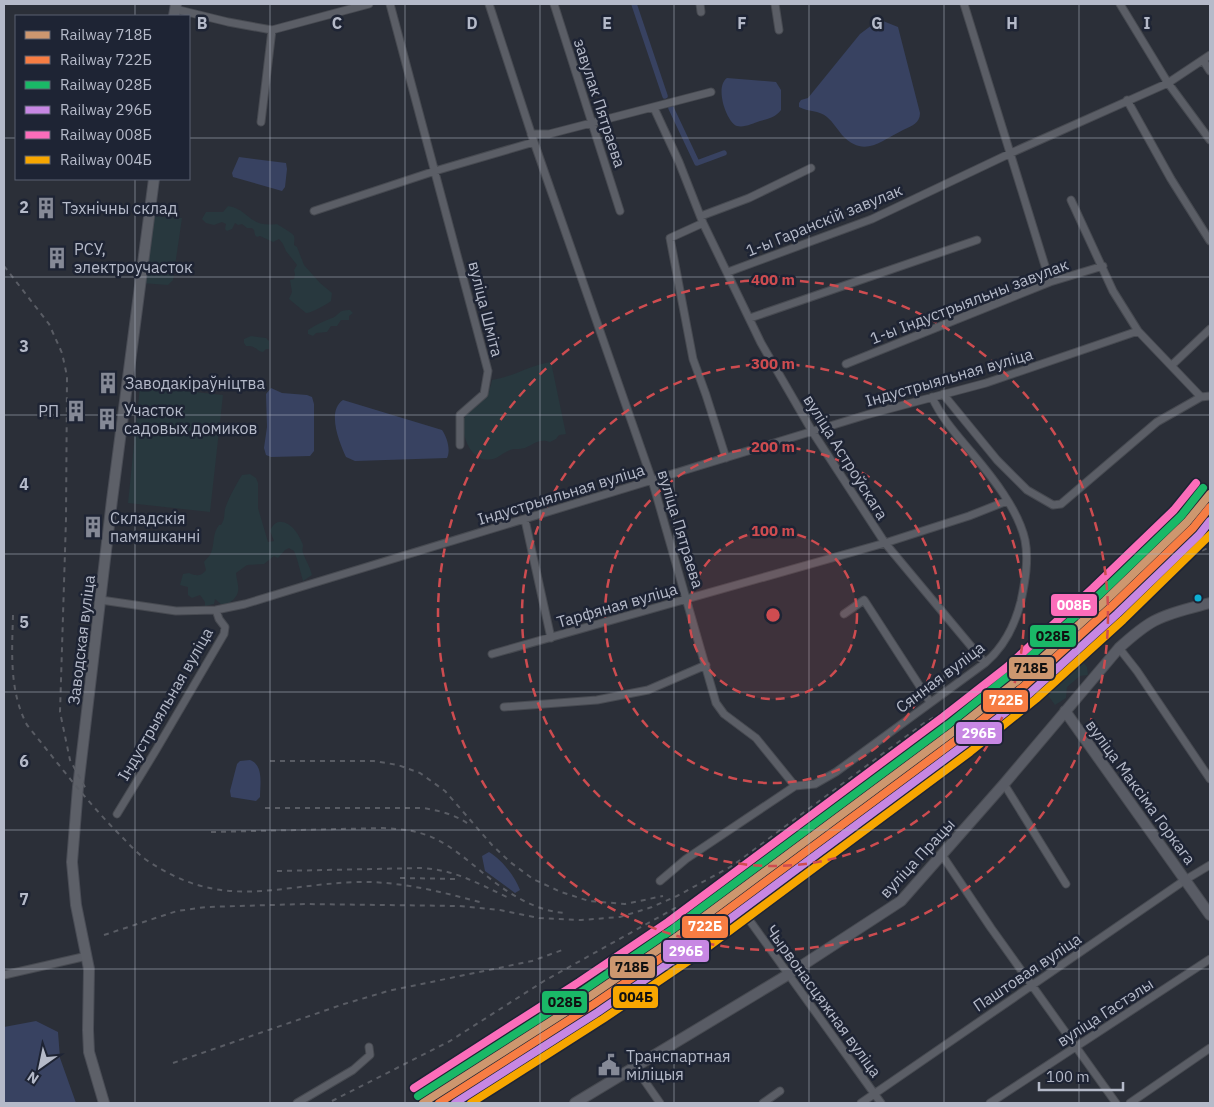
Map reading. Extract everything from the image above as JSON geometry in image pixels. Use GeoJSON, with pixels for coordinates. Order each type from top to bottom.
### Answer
{"type":"FeatureCollection","features":[{"type":"Feature","properties":{"kind":"main road","name":"Заводская вуліца"},"geometry":{"type":"LineString","coordinates":[[104,1103],[90,1052],[88,1030],[90,989],[87,956],[76,905],[72,862],[78,787],[154,180]]}},
{"type":"Feature","properties":{"kind":"main road","name":"вуліца Працы"},"geometry":{"type":"LineString","coordinates":[[575,1103],[789,974],[902,901],[1119,648],[1154,621],[1177,612],[1210,603]]}},
{"type":"Feature","properties":{"kind":"main road","name":"вуліца Максіма Горкага"},"geometry":{"type":"LineString","coordinates":[[1065,711],[1210,915]]}},
{"type":"Feature","properties":{"kind":"street"},"geometry":{"type":"LineString","coordinates":[[175,10],[272,30],[370,4]]}},
{"type":"Feature","properties":{"kind":"street","name":"вуліца Шміта"},"geometry":{"type":"LineString","coordinates":[[390,4],[488,371],[484,394],[460,415],[460,445]]}},
{"type":"Feature","properties":{"kind":"street","name":"вуліца Пятраева"},"geometry":{"type":"LineString","coordinates":[[489,4],[531,134],[652,480],[716,703],[724,714],[756,738],[795,786]]}},
{"type":"Feature","properties":{"kind":"street","name":"завулак Пятраева"},"geometry":{"type":"LineString","coordinates":[[554,4],[620,211]]}},
{"type":"Feature","properties":{"kind":"street"},"geometry":{"type":"LineString","coordinates":[[700,4],[701,12]]}},
{"type":"Feature","properties":{"kind":"street"},"geometry":{"type":"LineString","coordinates":[[775,4],[779,30]]}},
{"type":"Feature","properties":{"kind":"street"},"geometry":{"type":"LineString","coordinates":[[964,4],[1050,282]]}},
{"type":"Feature","properties":{"kind":"street"},"geometry":{"type":"LineString","coordinates":[[1120,4],[1168,83],[1210,140]]}},
{"type":"Feature","properties":{"kind":"street"},"geometry":{"type":"LineString","coordinates":[[261,122],[272,30]]}},
{"type":"Feature","properties":{"kind":"street","name":"1-ы Гаранскій завулак"},"geometry":{"type":"LineString","coordinates":[[728,272],[872,219],[1011,153],[1168,83],[1210,55]]}},
{"type":"Feature","properties":{"kind":"street"},"geometry":{"type":"LineString","coordinates":[[1203,60],[1210,71]]}},
{"type":"Feature","properties":{"kind":"street"},"geometry":{"type":"LineString","coordinates":[[531,134],[549,134],[711,92]]}},
{"type":"Feature","properties":{"kind":"street"},"geometry":{"type":"LineString","coordinates":[[1127,100],[1171,179],[1210,241]]}},
{"type":"Feature","properties":{"kind":"street","name":"вуліца Астроўскага"},"geometry":{"type":"LineString","coordinates":[[654,108],[679,162],[702,219],[774,368],[812,431],[885,543],[985,663]]}},
{"type":"Feature","properties":{"kind":"street"},"geometry":{"type":"LineString","coordinates":[[314,211],[534,142]]}},
{"type":"Feature","properties":{"kind":"street"},"geometry":{"type":"LineString","coordinates":[[726,458],[693,359],[670,238],[702,219],[811,168]]}},
{"type":"Feature","properties":{"kind":"street"},"geometry":{"type":"LineString","coordinates":[[1071,200],[1113,290],[1138,331],[1201,397]]}},
{"type":"Feature","properties":{"kind":"street"},"geometry":{"type":"LineString","coordinates":[[750,318],[977,240]]}},
{"type":"Feature","properties":{"kind":"street","name":"1-ы Індустрыяльны завулак"},"geometry":{"type":"LineString","coordinates":[[846,364],[1050,282],[1102,266]]}},
{"type":"Feature","properties":{"kind":"street"},"geometry":{"type":"LineString","coordinates":[[1172,365],[1210,328]]}},
{"type":"Feature","properties":{"kind":"street","name":"Індустрыяльная вуліца"},"geometry":{"type":"LineString","coordinates":[[117,814],[224,634],[225,627],[219,619],[216,610],[245,604],[525,520],[812,431],[1005,378],[1138,331]]}},
{"type":"Feature","properties":{"kind":"street"},"geometry":{"type":"LineString","coordinates":[[943,394],[997,460],[1027,490],[1035,496],[1058,506],[1156,422],[1201,397],[1210,396]]}},
{"type":"Feature","properties":{"kind":"street","name":"Сянная вуліца"},"geometry":{"type":"LineString","coordinates":[[660,881],[686,859],[795,786],[815,784],[836,772],[993,657],[1002,645],[1013,625],[1019,608],[1025,578],[1025,541],[1017,517],[994,478],[940,414],[932,397]]}},
{"type":"Feature","properties":{"kind":"street","name":"Тарфяная вуліца"},"geometry":{"type":"LineString","coordinates":[[492,654],[885,543],[969,516],[1007,500]]}},
{"type":"Feature","properties":{"kind":"street"},"geometry":{"type":"LineString","coordinates":[[525,520],[551,638]]}},
{"type":"Feature","properties":{"kind":"street"},"geometry":{"type":"LineString","coordinates":[[101,600],[176,611],[216,610]]}},
{"type":"Feature","properties":{"kind":"street"},"geometry":{"type":"LineString","coordinates":[[844,614],[864,600],[930,702]]}},
{"type":"Feature","properties":{"kind":"street"},"geometry":{"type":"LineString","coordinates":[[1119,648],[1210,779]]}},
{"type":"Feature","properties":{"kind":"street"},"geometry":{"type":"LineString","coordinates":[[504,707],[597,700],[648,690],[706,665]]}},
{"type":"Feature","properties":{"kind":"street"},"geometry":{"type":"LineString","coordinates":[[1004,784],[1066,884]]}},
{"type":"Feature","properties":{"kind":"street"},"geometry":{"type":"LineString","coordinates":[[942,855],[991,928],[1116,1103]]}},
{"type":"Feature","properties":{"kind":"street","name":"Паштовая вуліца"},"geometry":{"type":"LineString","coordinates":[[861,1103],[1210,864]]}},
{"type":"Feature","properties":{"kind":"street","name":"Чырвонасцяжная вуліца"},"geometry":{"type":"LineString","coordinates":[[745,914],[881,1103]]}},
{"type":"Feature","properties":{"kind":"street"},"geometry":{"type":"LineString","coordinates":[[4,975],[87,956]]}},
{"type":"Feature","properties":{"kind":"street","name":"вуліца Гастэлы"},"geometry":{"type":"LineString","coordinates":[[990,1103],[1210,959]]}},
{"type":"Feature","properties":{"kind":"street"},"geometry":{"type":"LineString","coordinates":[[297,1103],[353,1070],[370,1055],[369,1047]]}},
{"type":"Feature","properties":{"kind":"street"},"geometry":{"type":"LineString","coordinates":[[1130,1103],[1210,1048]]}},
{"type":"Feature","properties":{"kind":"street"},"geometry":{"type":"LineString","coordinates":[[636,1067],[660,1103]]}},
{"type":"Feature","properties":{"kind":"street"},"geometry":{"type":"LineString","coordinates":[[763,1103],[780,1092]]}},
{"type":"Feature","properties":{"kind":"shaded area"},"geometry":{"type":"Polygon","coordinates":[[[228,206],[235,208],[254,221],[277,224],[293,235],[294,245],[297,247],[304,265],[332,293],[331,301],[306,313],[289,299],[292,292],[290,280],[294,279],[294,270],[297,265],[279,239],[273,242],[260,236],[257,237],[252,228],[247,228],[242,224],[238,225],[235,223],[232,229],[227,231],[225,229],[226,224],[222,222],[214,225],[206,223],[202,219],[206,212],[223,212],[228,206]]]}},
{"type":"Feature","properties":{"kind":"shaded area"},"geometry":{"type":"Polygon","coordinates":[[[150,216],[182,218],[173,280],[168,285],[141,283],[150,216]]]}},
{"type":"Feature","properties":{"kind":"shaded area"},"geometry":{"type":"Polygon","coordinates":[[[350,310],[353,313],[349,316],[349,320],[341,320],[337,326],[331,326],[327,332],[316,333],[313,336],[308,334],[308,330],[314,326],[342,311],[350,310]]]}},
{"type":"Feature","properties":{"kind":"shaded area"},"geometry":{"type":"Polygon","coordinates":[[[251,336],[266,338],[269,341],[269,349],[263,352],[252,346],[246,346],[244,339],[251,336]]]}},
{"type":"Feature","properties":{"kind":"shaded area"},"geometry":{"type":"Polygon","coordinates":[[[551,362],[566,434],[559,435],[550,442],[540,441],[525,448],[507,451],[489,460],[483,459],[472,452],[464,434],[463,422],[471,409],[488,391],[492,380],[551,362]]]}},
{"type":"Feature","properties":{"kind":"shaded area"},"geometry":{"type":"Polygon","coordinates":[[[140,386],[223,395],[210,512],[128,503],[140,386]]]}},
{"type":"Feature","properties":{"kind":"shaded area"},"geometry":{"type":"Polygon","coordinates":[[[250,474],[256,478],[258,483],[258,508],[268,542],[274,541],[270,531],[274,524],[280,522],[289,525],[295,530],[302,541],[303,553],[312,575],[303,581],[294,551],[289,548],[278,558],[274,556],[264,564],[247,565],[236,573],[238,590],[236,597],[229,603],[222,605],[215,599],[214,604],[205,606],[205,602],[200,595],[192,598],[188,595],[188,587],[180,585],[183,574],[198,575],[206,570],[204,562],[211,553],[215,532],[223,521],[228,500],[242,475],[250,474]]]}},
{"type":"Feature","properties":{"kind":"shaded area"},"geometry":{"type":"Polygon","coordinates":[[[1075,652],[1087,667],[1088,675],[1080,676],[1067,687],[1066,698],[1055,705],[1045,691],[1042,681],[1075,652]]]}},
{"type":"Feature","properties":{"kind":"water"},"geometry":{"type":"Polygon","coordinates":[[[883,21],[898,27],[920,116],[912,126],[879,143],[865,147],[857,146],[842,135],[827,117],[821,113],[799,107],[799,103],[801,100],[808,98],[860,34],[872,25],[883,21]]]}},
{"type":"Feature","properties":{"kind":"water"},"geometry":{"type":"Polygon","coordinates":[[[727,78],[776,82],[781,90],[781,110],[769,118],[746,126],[737,126],[729,118],[723,104],[722,89],[723,83],[727,78]]]}},
{"type":"Feature","properties":{"kind":"water"},"geometry":{"type":"Polygon","coordinates":[[[239,157],[286,163],[285,187],[282,191],[233,177],[232,173],[239,157]]]}},
{"type":"Feature","properties":{"kind":"water"},"geometry":{"type":"Polygon","coordinates":[[[271,388],[282,393],[312,397],[314,404],[314,451],[310,456],[271,457],[266,455],[264,448],[267,427],[266,394],[271,388]]]}},
{"type":"Feature","properties":{"kind":"water"},"geometry":{"type":"Polygon","coordinates":[[[343,400],[442,430],[448,444],[447,458],[355,461],[346,457],[338,436],[335,419],[335,412],[343,400]]]}},
{"type":"Feature","properties":{"kind":"water"},"geometry":{"type":"Polygon","coordinates":[[[250,760],[257,766],[259,771],[261,781],[260,797],[256,801],[231,797],[230,791],[237,764],[240,761],[250,760]]]}},
{"type":"Feature","properties":{"kind":"water"},"geometry":{"type":"Polygon","coordinates":[[[489,852],[507,868],[520,890],[515,893],[485,871],[482,856],[489,852]]]}},
{"type":"Feature","properties":{"kind":"water"},"geometry":{"type":"Polygon","coordinates":[[[36,1021],[58,1032],[60,1058],[76,1103],[4,1103],[4,1027],[36,1021]]]}},
{"type":"Feature","properties":{"kind":"waterway"},"geometry":{"type":"LineString","coordinates":[[634,4],[665,96]]}},
{"type":"Feature","properties":{"kind":"waterway"},"geometry":{"type":"LineString","coordinates":[[671,108],[697,163],[724,153]]}},
{"type":"Feature","properties":{"kind":"railway"},"geometry":{"type":"LineString","coordinates":[[4,266],[49,324],[62,353],[67,376],[66,519],[60,712],[70,760],[86,789]]}},
{"type":"Feature","properties":{"kind":"railway"},"geometry":{"type":"LineString","coordinates":[[1169,560],[1210,533]]}},
{"type":"Feature","properties":{"kind":"railway"},"geometry":{"type":"LineString","coordinates":[[1134,592],[1171,565],[1210,547]]}},
{"type":"Feature","properties":{"kind":"railway"},"geometry":{"type":"LineString","coordinates":[[13,615],[12,657],[14,685],[21,712],[27,725],[95,809],[145,859],[173,875],[199,885],[224,890],[248,892],[327,884],[373,882],[421,888],[483,903]]}},
{"type":"Feature","properties":{"kind":"railway"},"geometry":{"type":"LineString","coordinates":[[104,935],[177,911],[206,907],[305,904],[459,906],[500,910],[539,918],[581,920],[620,917],[652,907],[677,896],[732,866],[924,723],[984,689]]}},
{"type":"Feature","properties":{"kind":"railway"},"geometry":{"type":"LineString","coordinates":[[270,761],[374,761],[398,765],[420,773],[445,791],[492,845],[510,862],[533,879],[561,892],[589,901],[625,904],[663,896]]}},
{"type":"Feature","properties":{"kind":"railway"},"geometry":{"type":"LineString","coordinates":[[265,808],[423,808],[449,814],[471,826]]}},
{"type":"Feature","properties":{"kind":"railway"},"geometry":{"type":"LineString","coordinates":[[211,832],[383,828],[418,832],[436,839],[464,857],[501,887],[521,899],[542,909],[565,913]]}},
{"type":"Feature","properties":{"kind":"railway"},"geometry":{"type":"LineString","coordinates":[[277,871],[434,869],[466,878],[507,897]]}},
{"type":"Feature","properties":{"kind":"railway"},"geometry":{"type":"LineString","coordinates":[[400,878],[457,879]]}},
{"type":"Feature","properties":{"kind":"railway"},"geometry":{"type":"LineString","coordinates":[[332,1101],[450,1041],[544,981],[677,907]]}},
{"type":"Feature","properties":{"kind":"railway"},"geometry":{"type":"LineString","coordinates":[[173,1063],[344,1004],[388,991],[532,961],[565,949]]}},
{"type":"Feature","properties":{"kind":"rail line","name":"008Б"},"geometry":{"type":"LineString","coordinates":[[414,1088],[579,982],[668,922],[943,717],[1007,667],[1093,588],[1174,510],[1196,483]]}},
{"type":"Feature","properties":{"kind":"rail line","name":"028Б"},"geometry":{"type":"LineString","coordinates":[[418,1096],[584,990],[673,929],[949,724],[1012,673],[1099,595],[1181,516],[1203,488]]}},
{"type":"Feature","properties":{"kind":"rail line","name":"718Б"},"geometry":{"type":"LineString","coordinates":[[423,1103],[589,997],[678,936],[954,731],[1018,680],[1105,601],[1187,522],[1210,494]]}},
{"type":"Feature","properties":{"kind":"rail line","name":"722Б"},"geometry":{"type":"LineString","coordinates":[[439,1103],[594,1004],[683,943],[959,738],[1024,686],[1111,607],[1193,528],[1210,507]]}},
{"type":"Feature","properties":{"kind":"rail line","name":"296Б"},"geometry":{"type":"LineString","coordinates":[[455,1103],[598,1012],[688,950],[964,745],[1030,693],[1117,614],[1199,535],[1210,521]]}},
{"type":"Feature","properties":{"kind":"rail line","name":"004Б"},"geometry":{"type":"LineString","coordinates":[[471,1103],[603,1019],[693,958],[970,752],[1036,699],[1123,620],[1210,535]]}},
{"type":"Feature","properties":{"kind":"place","name":"Тэхнічны склад"},"geometry":{"type":"Point","coordinates":[46,208]}},
{"type":"Feature","properties":{"kind":"place","name":"РСУ, электроучасток"},"geometry":{"type":"Point","coordinates":[57,258]}},
{"type":"Feature","properties":{"kind":"place","name":"Заводакіраўніцтва"},"geometry":{"type":"Point","coordinates":[108,383]}},
{"type":"Feature","properties":{"kind":"place","name":"РП"},"geometry":{"type":"Point","coordinates":[76,411]}},
{"type":"Feature","properties":{"kind":"place","name":"Участок садовых домиков"},"geometry":{"type":"Point","coordinates":[107,419]}},
{"type":"Feature","properties":{"kind":"place","name":"Складскія памяшканні"},"geometry":{"type":"Point","coordinates":[93,527]}},
{"type":"Feature","properties":{"kind":"place","name":"Транспартная міліцыя"},"geometry":{"type":"Point","coordinates":[609,1065]}}]}
